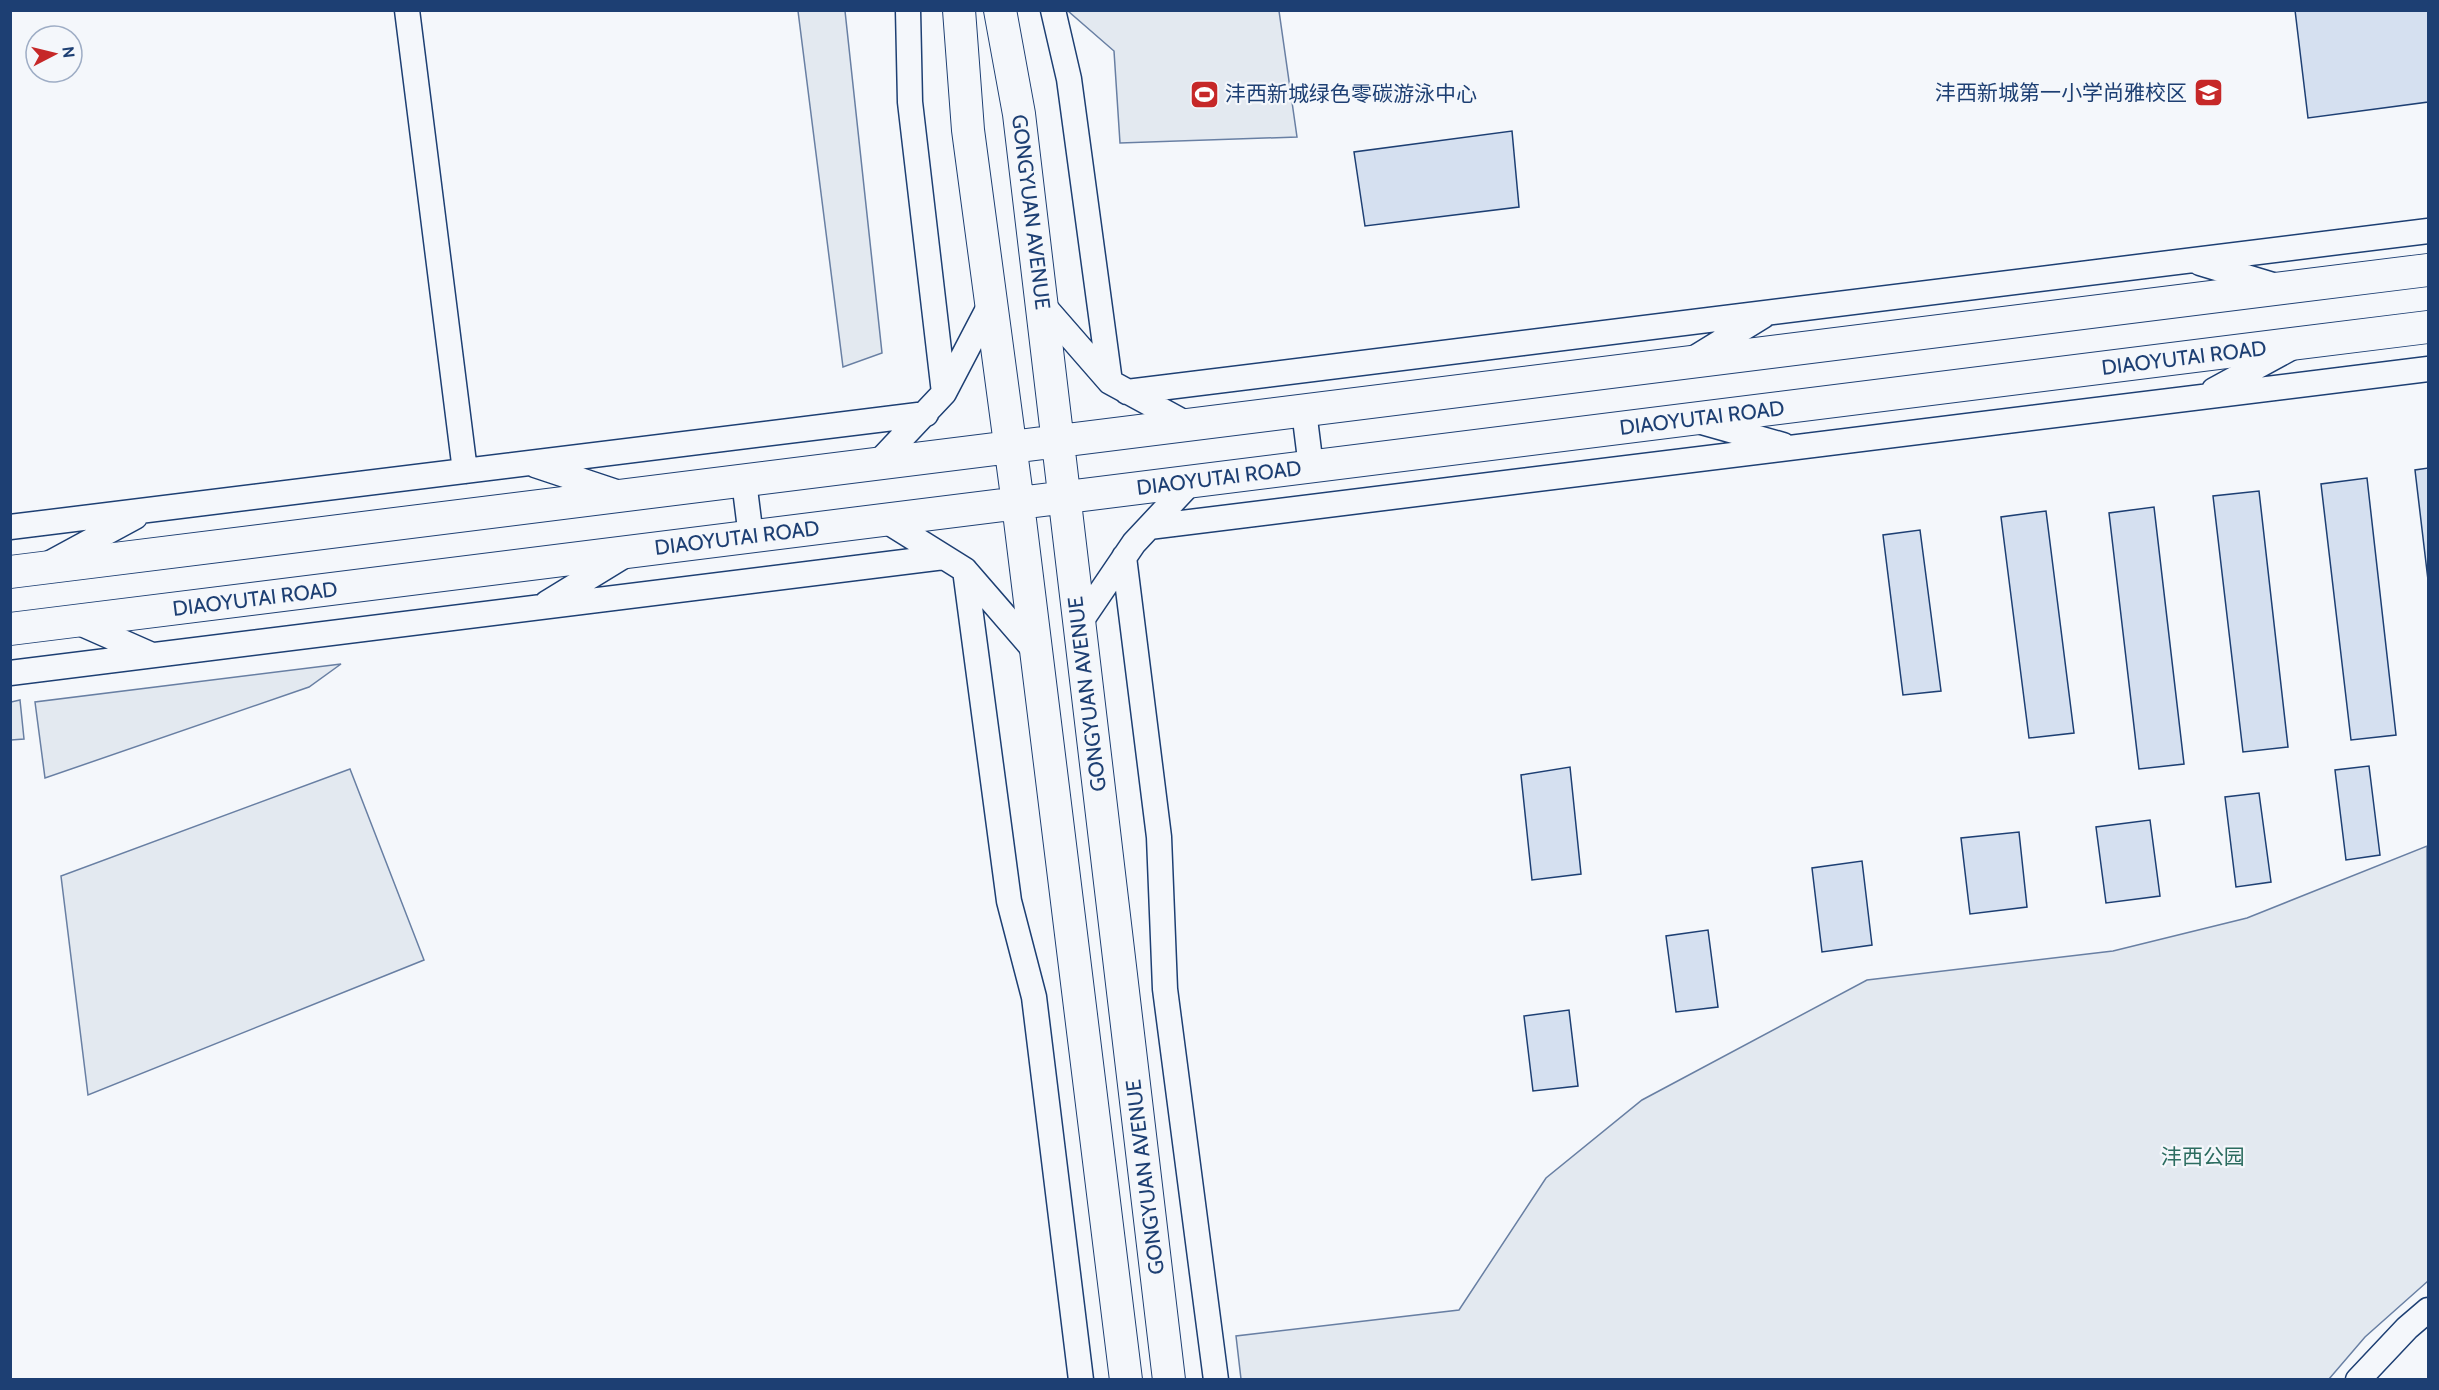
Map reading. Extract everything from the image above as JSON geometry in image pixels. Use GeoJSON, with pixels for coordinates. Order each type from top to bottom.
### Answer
{"type":"FeatureCollection","features":[{"type":"Feature","properties":{"kind":"main road","name":"GONGYUAN AVENUE"},"geometry":{"type":"LineString","coordinates":[[959,10],[968,130],[1008,448],[1018,504],[1126,1380]]}},
{"type":"Feature","properties":{"kind":"main road","name":"GONGYUAN AVENUE"},"geometry":{"type":"LineString","coordinates":[[1000,10],[1019,114],[1169,1380]]}},
{"type":"Feature","properties":{"kind":"main road"},"geometry":{"type":"LineString","coordinates":[[10,572],[2428,270]]}},
{"type":"Feature","properties":{"kind":"main road","name":"DIAOYUTAI ROAD"},"geometry":{"type":"LineString","coordinates":[[10,629],[2428,327]]}},
{"type":"Feature","properties":{"kind":"street"},"geometry":{"type":"LineString","coordinates":[[407,10],[465,471]]}},
{"type":"Feature","properties":{"kind":"street"},"geometry":{"type":"LineString","coordinates":[[908,10],[910,102],[944,393]]}},
{"type":"Feature","properties":{"kind":"street"},"geometry":{"type":"LineString","coordinates":[[1053,10],[1069,79],[1119,387]]}},
{"type":"Feature","properties":{"kind":"street"},"geometry":{"type":"LineString","coordinates":[[1119,387],[1770,312],[2428,231]]}},
{"type":"Feature","properties":{"kind":"street"},"geometry":{"type":"LineString","coordinates":[[2189,260],[2284,288]]}},
{"type":"Feature","properties":{"kind":"street"},"geometry":{"type":"LineString","coordinates":[[1042,304],[1119,387],[1189,425]]}},
{"type":"Feature","properties":{"kind":"street"},"geometry":{"type":"LineString","coordinates":[[877,464],[944,393],[990,305]]}},
{"type":"Feature","properties":{"kind":"street"},"geometry":{"type":"LineString","coordinates":[[1687,363],[1770,312]]}},
{"type":"Feature","properties":{"kind":"street"},"geometry":{"type":"LineString","coordinates":[[2201,397],[2300,343]]}},
{"type":"Feature","properties":{"kind":"street","name":"DIAOYUTAI ROAD"},"geometry":{"type":"LineString","coordinates":[[1149,527],[2428,369]]}},
{"type":"Feature","properties":{"kind":"street"},"geometry":{"type":"LineString","coordinates":[[1304,411],[1311,467]]}},
{"type":"Feature","properties":{"kind":"street"},"geometry":{"type":"LineString","coordinates":[[10,527],[926,414]]}},
{"type":"Feature","properties":{"kind":"street"},"geometry":{"type":"LineString","coordinates":[[1693,419],[1792,448]]}},
{"type":"Feature","properties":{"kind":"street"},"geometry":{"type":"LineString","coordinates":[[529,463],[627,495]]}},
{"type":"Feature","properties":{"kind":"street"},"geometry":{"type":"LineString","coordinates":[[744,481],[751,537]]}},
{"type":"Feature","properties":{"kind":"street"},"geometry":{"type":"LineString","coordinates":[[1079,624],[1124,557],[1192,481]]}},
{"type":"Feature","properties":{"kind":"street"},"geometry":{"type":"LineString","coordinates":[[41,568],[147,510]]}},
{"type":"Feature","properties":{"kind":"street"},"geometry":{"type":"LineString","coordinates":[[885,520],[965,570],[1036,652]]}},
{"type":"Feature","properties":{"kind":"street"},"geometry":{"type":"LineString","coordinates":[[540,607],[632,552]]}},
{"type":"Feature","properties":{"kind":"street","name":"DIAOYUTAI ROAD"},"geometry":{"type":"LineString","coordinates":[[10,673],[944,557]]}},
{"type":"Feature","properties":{"kind":"street","name":"GONGYUAN AVENUE"},"geometry":{"type":"LineString","coordinates":[[1124,557],[1160,837],[1165,989],[1216,1380]]}},
{"type":"Feature","properties":{"kind":"street"},"geometry":{"type":"LineString","coordinates":[[965,570],[1009,901],[1034,997],[1081,1380]]}},
{"type":"Feature","properties":{"kind":"street"},"geometry":{"type":"LineString","coordinates":[[75,621],[152,655]]}},
{"type":"Feature","properties":{"kind":"street"},"geometry":{"type":"LineString","coordinates":[[2358,1380],[2407,1328],[2428,1310]]}},
{"type":"Feature","properties":{"kind":"green space"},"geometry":{"type":"Polygon","coordinates":[[[798,11],[845,11],[882,353],[843,367],[798,11]]]}},
{"type":"Feature","properties":{"kind":"green space","name":"沣西新城绿色零碳游泳中心"},"geometry":{"type":"Polygon","coordinates":[[[1068,11],[1279,11],[1297,137],[1120,143],[1114,51],[1068,11]]]}},
{"type":"Feature","properties":{"kind":"green space"},"geometry":{"type":"Polygon","coordinates":[[[341,664],[309,687],[45,778],[35,702],[341,664]]]}},
{"type":"Feature","properties":{"kind":"green space"},"geometry":{"type":"Polygon","coordinates":[[[20,700],[24,739],[11,740],[11,702],[20,700]]]}},
{"type":"Feature","properties":{"kind":"green space"},"geometry":{"type":"Polygon","coordinates":[[[350,769],[424,960],[88,1095],[61,876],[350,769]]]}},
{"type":"Feature","properties":{"kind":"green space","name":"沣西公园"},"geometry":{"type":"Polygon","coordinates":[[[2427,846],[2428,1281],[2365,1337],[2329,1379],[1241,1379],[1236,1336],[1459,1310],[1546,1178],[1642,1100],[1867,980],[2113,951],[2247,918],[2427,846]]]}},
{"type":"Feature","properties":{"kind":"building"},"geometry":{"type":"Polygon","coordinates":[[[2295,10],[2428,10],[2428,102],[2308,118],[2295,10]]]}},
{"type":"Feature","properties":{"kind":"building"},"geometry":{"type":"Polygon","coordinates":[[[1512,131],[1519,207],[1365,226],[1354,152],[1512,131]]]}},
{"type":"Feature","properties":{"kind":"building"},"geometry":{"type":"Polygon","coordinates":[[[2428,468],[2428,580],[2415,470],[2428,468]]]}},
{"type":"Feature","properties":{"kind":"building"},"geometry":{"type":"Polygon","coordinates":[[[2367,478],[2396,735],[2351,740],[2321,484],[2367,478]]]}},
{"type":"Feature","properties":{"kind":"building"},"geometry":{"type":"Polygon","coordinates":[[[2259,491],[2288,747],[2243,752],[2213,496],[2259,491]]]}},
{"type":"Feature","properties":{"kind":"building"},"geometry":{"type":"Polygon","coordinates":[[[2154,507],[2184,764],[2139,769],[2109,513],[2154,507]]]}},
{"type":"Feature","properties":{"kind":"building"},"geometry":{"type":"Polygon","coordinates":[[[2046,511],[2074,733],[2029,738],[2001,517],[2046,511]]]}},
{"type":"Feature","properties":{"kind":"building"},"geometry":{"type":"Polygon","coordinates":[[[1920,530],[1941,691],[1903,695],[1883,535],[1920,530]]]}},
{"type":"Feature","properties":{"kind":"building"},"geometry":{"type":"Polygon","coordinates":[[[2369,766],[2380,855],[2346,860],[2335,770],[2369,766]]]}},
{"type":"Feature","properties":{"kind":"building"},"geometry":{"type":"Polygon","coordinates":[[[1570,767],[1581,874],[1532,880],[1521,775],[1570,767]]]}},
{"type":"Feature","properties":{"kind":"building"},"geometry":{"type":"Polygon","coordinates":[[[2259,793],[2271,882],[2236,887],[2225,797],[2259,793]]]}},
{"type":"Feature","properties":{"kind":"building"},"geometry":{"type":"Polygon","coordinates":[[[2150,820],[2160,896],[2106,903],[2096,827],[2150,820]]]}},
{"type":"Feature","properties":{"kind":"building"},"geometry":{"type":"Polygon","coordinates":[[[2019,832],[2027,907],[1970,914],[1961,838],[2019,832]]]}},
{"type":"Feature","properties":{"kind":"building"},"geometry":{"type":"Polygon","coordinates":[[[1862,861],[1872,945],[1822,952],[1812,868],[1862,861]]]}},
{"type":"Feature","properties":{"kind":"building"},"geometry":{"type":"Polygon","coordinates":[[[1708,930],[1718,1007],[1676,1012],[1666,936],[1708,930]]]}},
{"type":"Feature","properties":{"kind":"building"},"geometry":{"type":"Polygon","coordinates":[[[1569,1010],[1578,1086],[1533,1091],[1524,1016],[1569,1010]]]}},
{"type":"Feature","properties":{"kind":"place","name":"沣西新城第一小学尚雅校区"},"geometry":{"type":"Point","coordinates":[2208,93]}},
{"type":"Feature","properties":{"kind":"place","name":"沣西新城绿色零碳游泳中心"},"geometry":{"type":"Point","coordinates":[1204,94]}}]}
